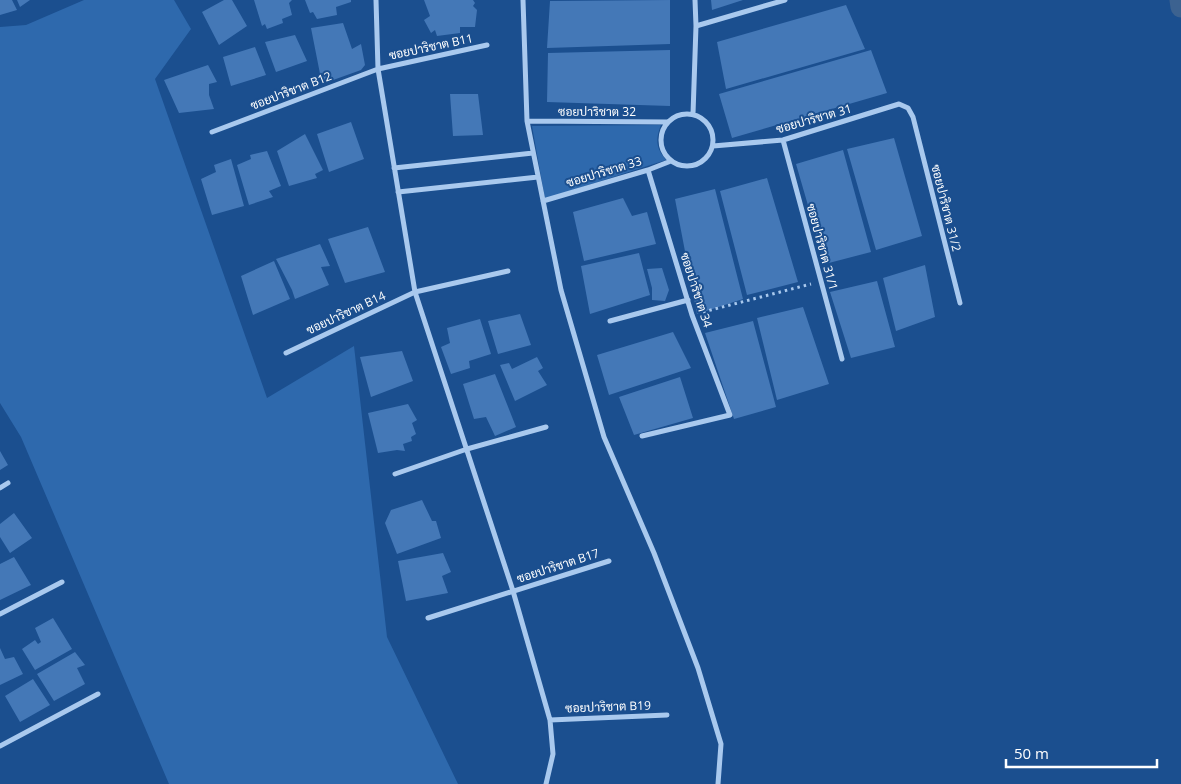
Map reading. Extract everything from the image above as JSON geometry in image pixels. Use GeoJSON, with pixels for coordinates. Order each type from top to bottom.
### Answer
{"type":"FeatureCollection","features":[{"type":"Feature","properties":{"kind":"street"},"geometry":{"type":"LineString","coordinates":[[376,0],[378,69],[415,292],[513,591],[550,720],[553,754],[546,784]]}},
{"type":"Feature","properties":{"kind":"street"},"geometry":{"type":"LineString","coordinates":[[523,0],[527,121],[561,290],[604,437],[654,553],[698,668],[721,744],[718,784]]}},
{"type":"Feature","properties":{"kind":"street"},"geometry":{"type":"LineString","coordinates":[[692,114],[696,26],[695,0]]}},
{"type":"Feature","properties":{"kind":"street"},"geometry":{"type":"LineString","coordinates":[[696,26],[785,0]]}},
{"type":"Feature","properties":{"kind":"street","name":"ซอยปาริชาต B11"},"geometry":{"type":"LineString","coordinates":[[378,69],[487,45]]}},
{"type":"Feature","properties":{"kind":"street","name":"ซอยปาริชาต B12"},"geometry":{"type":"LineString","coordinates":[[212,132],[378,69]]}},
{"type":"Feature","properties":{"kind":"street","name":"ซอยปาริชาต 31"},"geometry":{"type":"LineString","coordinates":[[713,146],[783,140],[899,104],[908,108],[913,117]]}},
{"type":"Feature","properties":{"kind":"street"},"geometry":{"type":"LineString","coordinates":[[686,113],[699,116],[708,124],[713,134],[713,146],[707,157],[694,166],[678,165],[671,161],[663,152],[661,146],[661,133],[667,122],[686,113]]}},
{"type":"Feature","properties":{"kind":"street","name":"ซอยปาริชาต 31/2"},"geometry":{"type":"LineString","coordinates":[[913,117],[960,303]]}},
{"type":"Feature","properties":{"kind":"street","name":"ซอยปาริชาต 32"},"geometry":{"type":"LineString","coordinates":[[527,121],[667,122]]}},
{"type":"Feature","properties":{"kind":"street","name":"ซอยปาริชาต 31/1"},"geometry":{"type":"LineString","coordinates":[[783,140],[842,359]]}},
{"type":"Feature","properties":{"kind":"street"},"geometry":{"type":"LineString","coordinates":[[394,168],[533,153]]}},
{"type":"Feature","properties":{"kind":"street","name":"ซอยปาริชาต 33"},"geometry":{"type":"LineString","coordinates":[[543,202],[648,170],[671,161]]}},
{"type":"Feature","properties":{"kind":"street","name":"ซอยปาริชาต 34"},"geometry":{"type":"LineString","coordinates":[[642,436],[730,415],[692,315],[648,170]]}},
{"type":"Feature","properties":{"kind":"street"},"geometry":{"type":"LineString","coordinates":[[398,192],[538,177]]}},
{"type":"Feature","properties":{"kind":"street","name":"ซอยปาริชาต B14"},"geometry":{"type":"LineString","coordinates":[[286,353],[415,292],[508,272]]}},
{"type":"Feature","properties":{"kind":"street"},"geometry":{"type":"LineString","coordinates":[[610,321],[688,300]]}},
{"type":"Feature","properties":{"kind":"street"},"geometry":{"type":"LineString","coordinates":[[395,474],[466,449],[546,427]]}},
{"type":"Feature","properties":{"kind":"street"},"geometry":{"type":"LineString","coordinates":[[0,488],[8,483]]}},
{"type":"Feature","properties":{"kind":"street","name":"ซอยปาริชาต B17"},"geometry":{"type":"LineString","coordinates":[[428,618],[609,561]]}},
{"type":"Feature","properties":{"kind":"street"},"geometry":{"type":"LineString","coordinates":[[0,614],[62,582]]}},
{"type":"Feature","properties":{"kind":"street"},"geometry":{"type":"LineString","coordinates":[[0,746],[98,694]]}},
{"type":"Feature","properties":{"kind":"street","name":"ซอยปาริชาต B19"},"geometry":{"type":"LineString","coordinates":[[550,720],[667,715]]}},
{"type":"Feature","properties":{"kind":"path"},"geometry":{"type":"LineString","coordinates":[[692,315],[821,282]]}},
{"type":"Feature","properties":{"kind":"shaded area"},"geometry":{"type":"Polygon","coordinates":[[[84,0],[174,0],[191,29],[155,79],[267,398],[354,346],[387,637],[458,784],[169,784],[21,437],[0,403],[0,27],[26,25],[84,0]]]}},
{"type":"Feature","properties":{"kind":"shaded area"},"geometry":{"type":"Polygon","coordinates":[[[661,125],[658,144],[660,152],[666,160],[545,199],[532,126],[661,125]]]}},
{"type":"Feature","properties":{"kind":"building"},"geometry":{"type":"Polygon","coordinates":[[[0,0],[12,0],[17,10],[0,15],[0,0]]]}},
{"type":"Feature","properties":{"kind":"building"},"geometry":{"type":"Polygon","coordinates":[[[17,0],[30,0],[20,7],[17,0]]]}},
{"type":"Feature","properties":{"kind":"building"},"geometry":{"type":"Polygon","coordinates":[[[224,0],[232,0],[247,26],[219,45],[202,12],[224,0]]]}},
{"type":"Feature","properties":{"kind":"building"},"geometry":{"type":"Polygon","coordinates":[[[254,0],[292,0],[289,3],[292,15],[282,19],[283,23],[267,29],[265,24],[262,26],[254,0]]]}},
{"type":"Feature","properties":{"kind":"building"},"geometry":{"type":"Polygon","coordinates":[[[305,0],[351,0],[351,2],[336,7],[337,15],[317,19],[313,12],[310,13],[305,0]]]}},
{"type":"Feature","properties":{"kind":"building"},"geometry":{"type":"Polygon","coordinates":[[[424,0],[473,0],[475,3],[473,6],[477,10],[475,27],[460,27],[460,33],[437,36],[435,30],[431,33],[424,20],[430,16],[424,0]]]}},
{"type":"Feature","properties":{"kind":"building"},"geometry":{"type":"Polygon","coordinates":[[[670,0],[670,44],[547,48],[550,1],[670,0]]]}},
{"type":"Feature","properties":{"kind":"building"},"geometry":{"type":"Polygon","coordinates":[[[711,0],[743,0],[712,10],[711,0]]]}},
{"type":"Feature","properties":{"kind":"building"},"geometry":{"type":"Polygon","coordinates":[[[846,5],[865,49],[726,89],[717,42],[846,5]]]}},
{"type":"Feature","properties":{"kind":"building"},"geometry":{"type":"Polygon","coordinates":[[[343,23],[352,49],[361,44],[365,65],[361,70],[322,84],[311,28],[343,23]]]}},
{"type":"Feature","properties":{"kind":"building"},"geometry":{"type":"Polygon","coordinates":[[[295,35],[307,61],[276,72],[265,42],[295,35]]]}},
{"type":"Feature","properties":{"kind":"building"},"geometry":{"type":"Polygon","coordinates":[[[255,47],[266,75],[231,86],[223,57],[255,47]]]}},
{"type":"Feature","properties":{"kind":"building"},"geometry":{"type":"Polygon","coordinates":[[[670,50],[670,106],[547,102],[548,53],[670,50]]]}},
{"type":"Feature","properties":{"kind":"building"},"geometry":{"type":"Polygon","coordinates":[[[871,50],[887,93],[732,138],[719,94],[871,50]]]}},
{"type":"Feature","properties":{"kind":"building"},"geometry":{"type":"Polygon","coordinates":[[[208,65],[217,82],[209,84],[209,95],[214,109],[179,113],[164,80],[208,65]]]}},
{"type":"Feature","properties":{"kind":"building"},"geometry":{"type":"Polygon","coordinates":[[[450,94],[478,94],[483,135],[453,136],[450,94]]]}},
{"type":"Feature","properties":{"kind":"building"},"geometry":{"type":"Polygon","coordinates":[[[351,122],[364,159],[329,172],[317,134],[351,122]]]}},
{"type":"Feature","properties":{"kind":"building"},"geometry":{"type":"Polygon","coordinates":[[[305,134],[323,170],[315,174],[317,178],[289,186],[277,151],[305,134]]]}},
{"type":"Feature","properties":{"kind":"building"},"geometry":{"type":"Polygon","coordinates":[[[894,138],[922,236],[876,250],[847,149],[894,138]]]}},
{"type":"Feature","properties":{"kind":"building"},"geometry":{"type":"Polygon","coordinates":[[[843,150],[871,252],[825,264],[796,164],[843,150]]]}},
{"type":"Feature","properties":{"kind":"building"},"geometry":{"type":"Polygon","coordinates":[[[267,151],[281,186],[269,191],[273,197],[249,205],[237,165],[251,159],[250,155],[267,151]]]}},
{"type":"Feature","properties":{"kind":"building"},"geometry":{"type":"Polygon","coordinates":[[[231,159],[244,206],[212,215],[201,179],[216,172],[214,165],[231,159]]]}},
{"type":"Feature","properties":{"kind":"building"},"geometry":{"type":"Polygon","coordinates":[[[767,178],[798,282],[747,295],[720,191],[767,178]]]}},
{"type":"Feature","properties":{"kind":"building"},"geometry":{"type":"Polygon","coordinates":[[[715,189],[743,299],[697,314],[675,199],[715,189]]]}},
{"type":"Feature","properties":{"kind":"building"},"geometry":{"type":"Polygon","coordinates":[[[623,198],[632,216],[647,212],[656,244],[584,261],[573,212],[623,198]]]}},
{"type":"Feature","properties":{"kind":"building"},"geometry":{"type":"Polygon","coordinates":[[[368,227],[385,272],[345,283],[328,239],[368,227]]]}},
{"type":"Feature","properties":{"kind":"building"},"geometry":{"type":"Polygon","coordinates":[[[320,244],[330,266],[321,267],[329,285],[295,299],[276,259],[320,244]]]}},
{"type":"Feature","properties":{"kind":"building"},"geometry":{"type":"Polygon","coordinates":[[[639,253],[650,295],[590,314],[581,266],[639,253]]]}},
{"type":"Feature","properties":{"kind":"building"},"geometry":{"type":"Polygon","coordinates":[[[274,261],[290,299],[253,315],[241,276],[274,261]]]}},
{"type":"Feature","properties":{"kind":"building"},"geometry":{"type":"Polygon","coordinates":[[[925,265],[935,317],[896,331],[883,278],[925,265]]]}},
{"type":"Feature","properties":{"kind":"building"},"geometry":{"type":"Polygon","coordinates":[[[662,268],[669,290],[665,301],[652,300],[652,288],[647,269],[662,268]]]}},
{"type":"Feature","properties":{"kind":"building"},"geometry":{"type":"Polygon","coordinates":[[[877,281],[895,347],[851,358],[830,292],[877,281]]]}},
{"type":"Feature","properties":{"kind":"building"},"geometry":{"type":"Polygon","coordinates":[[[803,307],[829,384],[777,400],[757,318],[803,307]]]}},
{"type":"Feature","properties":{"kind":"building"},"geometry":{"type":"Polygon","coordinates":[[[520,314],[531,345],[498,354],[488,321],[520,314]]]}},
{"type":"Feature","properties":{"kind":"building"},"geometry":{"type":"Polygon","coordinates":[[[480,319],[491,354],[469,361],[470,368],[451,374],[441,347],[450,343],[447,328],[480,319]]]}},
{"type":"Feature","properties":{"kind":"building"},"geometry":{"type":"Polygon","coordinates":[[[753,321],[776,407],[734,419],[705,333],[753,321]]]}},
{"type":"Feature","properties":{"kind":"building"},"geometry":{"type":"Polygon","coordinates":[[[673,332],[691,368],[609,395],[597,355],[673,332]]]}},
{"type":"Feature","properties":{"kind":"building"},"geometry":{"type":"Polygon","coordinates":[[[402,351],[413,381],[371,397],[360,357],[402,351]]]}},
{"type":"Feature","properties":{"kind":"building"},"geometry":{"type":"Polygon","coordinates":[[[537,357],[543,368],[538,371],[547,385],[515,401],[500,365],[509,363],[512,369],[537,357]]]}},
{"type":"Feature","properties":{"kind":"building"},"geometry":{"type":"Polygon","coordinates":[[[495,374],[516,427],[495,436],[486,417],[474,419],[463,384],[495,374]]]}},
{"type":"Feature","properties":{"kind":"building"},"geometry":{"type":"Polygon","coordinates":[[[680,377],[693,418],[634,435],[619,397],[680,377]]]}},
{"type":"Feature","properties":{"kind":"building"},"geometry":{"type":"Polygon","coordinates":[[[408,404],[417,420],[412,423],[416,434],[411,437],[412,441],[403,444],[405,451],[397,450],[378,453],[368,413],[408,404]]]}},
{"type":"Feature","properties":{"kind":"building"},"geometry":{"type":"Polygon","coordinates":[[[0,451],[8,465],[0,470],[0,451]]]}},
{"type":"Feature","properties":{"kind":"building"},"geometry":{"type":"Polygon","coordinates":[[[422,500],[432,521],[436,521],[441,538],[397,554],[385,523],[391,510],[422,500]]]}},
{"type":"Feature","properties":{"kind":"building"},"geometry":{"type":"Polygon","coordinates":[[[14,513],[32,538],[10,553],[0,537],[0,524],[14,513]]]}},
{"type":"Feature","properties":{"kind":"building"},"geometry":{"type":"Polygon","coordinates":[[[443,553],[451,572],[442,576],[448,593],[406,601],[398,561],[443,553]]]}},
{"type":"Feature","properties":{"kind":"building"},"geometry":{"type":"Polygon","coordinates":[[[14,557],[31,585],[0,600],[0,564],[14,557]]]}},
{"type":"Feature","properties":{"kind":"building"},"geometry":{"type":"Polygon","coordinates":[[[53,618],[72,649],[35,670],[22,649],[35,640],[38,644],[41,642],[35,628],[53,618]]]}},
{"type":"Feature","properties":{"kind":"building"},"geometry":{"type":"Polygon","coordinates":[[[0,648],[5,659],[14,657],[23,674],[0,685],[0,648]]]}},
{"type":"Feature","properties":{"kind":"building"},"geometry":{"type":"Polygon","coordinates":[[[75,652],[85,665],[77,668],[85,684],[54,701],[37,674],[75,652]]]}},
{"type":"Feature","properties":{"kind":"building"},"geometry":{"type":"Polygon","coordinates":[[[33,679],[50,705],[20,722],[5,696],[33,679]]]}},
{"type":"Feature","properties":{"kind":"waterway"},"geometry":{"type":"LineString","coordinates":[[1180,0],[1181,7]]}}]}
